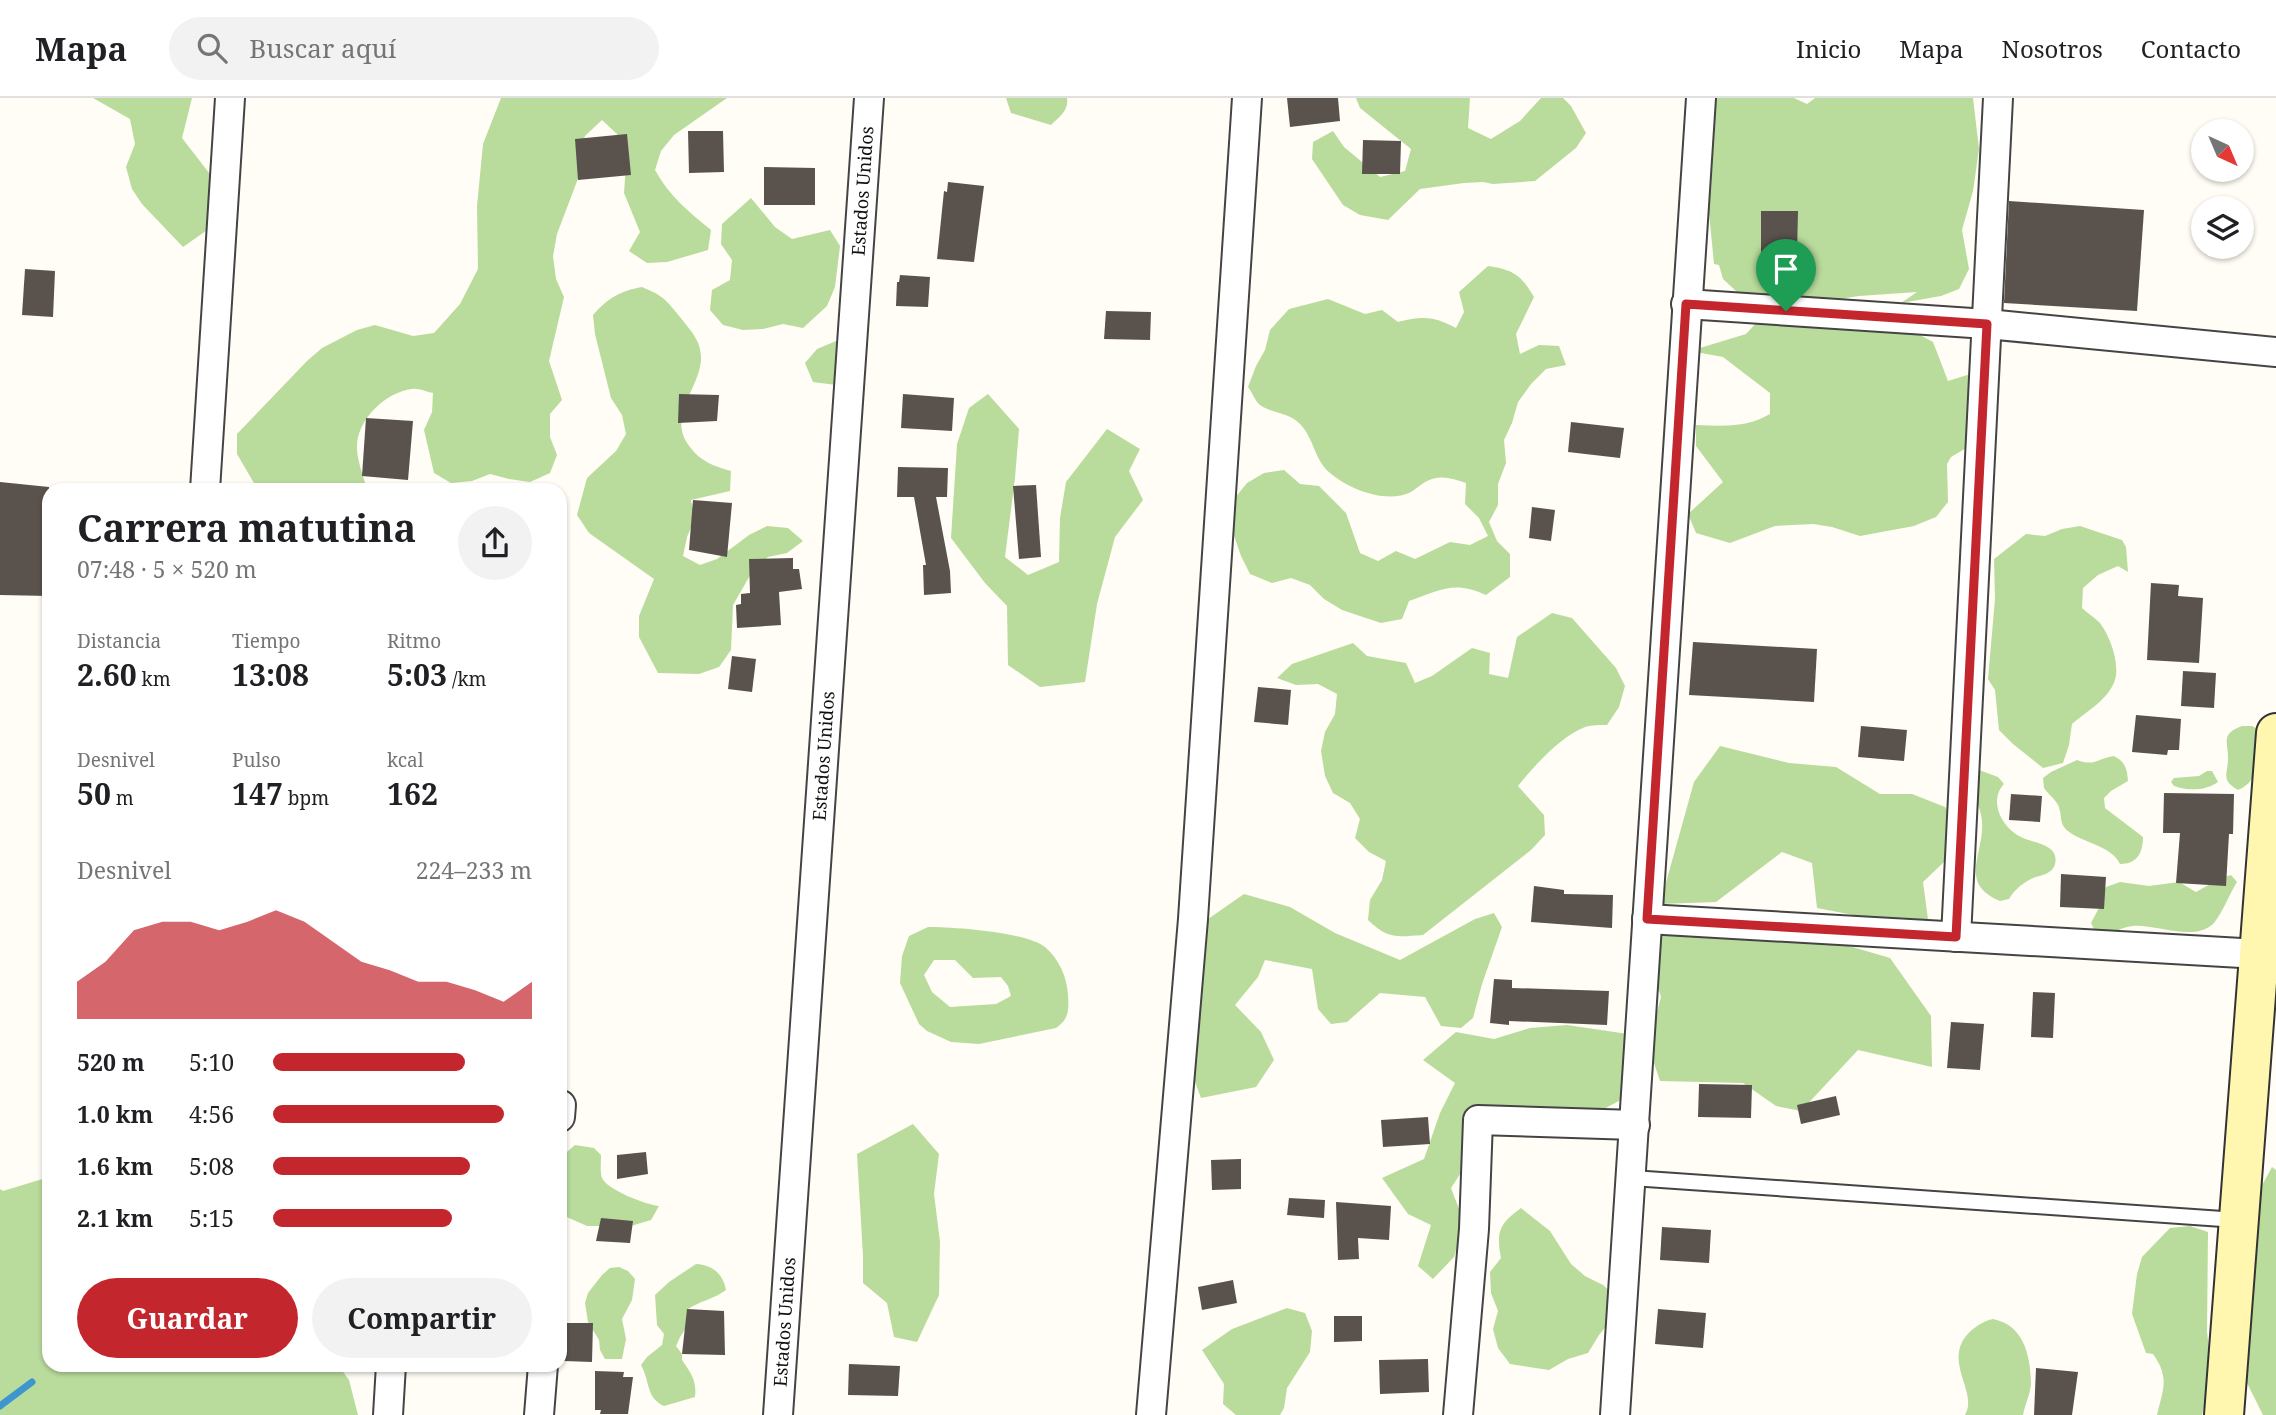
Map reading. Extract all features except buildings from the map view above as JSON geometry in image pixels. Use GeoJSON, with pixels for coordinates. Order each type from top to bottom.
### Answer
{"type":"FeatureCollection","features":[{"type":"Feature","properties":{"kind":"street"},"geometry":{"type":"LineString","coordinates":[[205,483],[230,98]]}},
{"type":"Feature","properties":{"kind":"street","name":"Estados Unidos"},"geometry":{"type":"LineString","coordinates":[[778,1415],[869,98]]}},
{"type":"Feature","properties":{"kind":"street"},"geometry":{"type":"LineString","coordinates":[[1151,1415],[1193,919],[1247,98]]}},
{"type":"Feature","properties":{"kind":"street"},"geometry":{"type":"LineString","coordinates":[[1615,1415],[1701,98]]}},
{"type":"Feature","properties":{"kind":"street"},"geometry":{"type":"LineString","coordinates":[[1956,937],[1998,98]]}},
{"type":"Feature","properties":{"kind":"street"},"geometry":{"type":"LineString","coordinates":[[1686,304],[1987,324],[2276,352]]}},
{"type":"Feature","properties":{"kind":"street"},"geometry":{"type":"LineString","coordinates":[[2224,1415],[2276,733]]}},
{"type":"Feature","properties":{"kind":"street"},"geometry":{"type":"LineString","coordinates":[[1647,919],[2259,954]]}},
{"type":"Feature","properties":{"kind":"street"},"geometry":{"type":"LineString","coordinates":[[1458,1415],[1474,1229],[1479,1120],[1635,1125]]}},
{"type":"Feature","properties":{"kind":"street"},"geometry":{"type":"LineString","coordinates":[[388,1415],[391,1372]]}},
{"type":"Feature","properties":{"kind":"street"},"geometry":{"type":"LineString","coordinates":[[539,1415],[542,1372]]}},
{"type":"Feature","properties":{"kind":"lane"},"geometry":{"type":"LineString","coordinates":[[1632,1178],[2238,1220]]}},
{"type":"Feature","properties":{"kind":"green space"},"geometry":{"type":"Polygon","coordinates":[[[93,98],[192,98],[182,138],[223,191],[210,228],[183,247],[142,204],[132,189],[126,167],[135,144],[130,119],[93,98]]]}},
{"type":"Feature","properties":{"kind":"green space"},"geometry":{"type":"Polygon","coordinates":[[[501,98],[727,98],[674,135],[661,151],[655,170],[673,196],[711,230],[708,250],[667,262],[647,263],[629,251],[640,232],[624,193],[627,151],[617,134],[602,120],[585,136],[579,156],[579,176],[557,234],[553,256],[556,279],[564,297],[549,361],[562,400],[550,414],[550,437],[557,455],[550,473],[530,482],[490,474],[472,481],[451,483],[434,473],[424,430],[432,412],[433,393],[414,389],[402,391],[382,402],[361,428],[357,453],[365,483],[254,483],[237,454],[237,434],[307,361],[322,348],[357,330],[375,325],[413,336],[434,333],[460,304],[478,269],[477,206],[483,144],[501,98]]]}},
{"type":"Feature","properties":{"kind":"green space"},"geometry":{"type":"Polygon","coordinates":[[[1006,98],[1067,98],[1067,103],[1063,113],[1051,125],[1011,113],[1006,98]]]}},
{"type":"Feature","properties":{"kind":"green space"},"geometry":{"type":"Polygon","coordinates":[[[1356,98],[1470,98],[1468,128],[1491,139],[1520,121],[1541,98],[1563,98],[1571,106],[1586,133],[1576,148],[1535,181],[1464,183],[1420,189],[1388,220],[1360,215],[1343,205],[1312,159],[1313,142],[1333,131],[1344,147],[1380,177],[1405,171],[1411,149],[1360,108],[1356,98]]]}},
{"type":"Feature","properties":{"kind":"green space"},"geometry":{"type":"Polygon","coordinates":[[[1707,98],[1794,98],[1807,104],[1815,98],[1973,98],[1979,149],[1973,191],[1962,230],[1969,269],[1959,289],[1941,296],[1901,303],[1917,292],[1819,302],[1757,299],[1737,292],[1723,279],[1719,265],[1714,264],[1706,182],[1712,163],[1712,145],[1705,104],[1707,98]]]}},
{"type":"Feature","properties":{"kind":"green space"},"geometry":{"type":"Polygon","coordinates":[[[751,198],[775,227],[792,239],[830,230],[840,246],[835,287],[827,306],[803,328],[783,324],[743,330],[723,325],[710,310],[712,290],[730,280],[732,260],[721,244],[722,224],[751,198]]]}},
{"type":"Feature","properties":{"kind":"green space"},"geometry":{"type":"Polygon","coordinates":[[[1488,266],[1516,275],[1534,297],[1516,334],[1520,354],[1539,345],[1559,346],[1566,365],[1546,369],[1531,384],[1518,402],[1504,440],[1506,463],[1498,484],[1498,505],[1489,522],[1497,541],[1510,554],[1510,577],[1486,595],[1456,587],[1430,593],[1409,601],[1402,619],[1381,623],[1342,610],[1324,599],[1310,585],[1291,578],[1272,583],[1250,574],[1228,518],[1234,499],[1247,483],[1264,473],[1284,470],[1300,484],[1319,486],[1346,513],[1360,553],[1378,561],[1396,551],[1415,559],[1450,542],[1470,545],[1488,536],[1479,518],[1465,504],[1466,483],[1440,477],[1425,482],[1411,492],[1391,496],[1358,490],[1325,468],[1299,423],[1260,405],[1248,387],[1265,350],[1270,330],[1289,309],[1328,299],[1365,314],[1382,310],[1398,322],[1428,318],[1456,328],[1464,312],[1459,292],[1488,266]]]}},
{"type":"Feature","properties":{"kind":"green space"},"geometry":{"type":"Polygon","coordinates":[[[642,287],[668,302],[700,347],[699,371],[682,414],[684,436],[690,447],[703,460],[731,471],[730,491],[691,500],[695,518],[683,556],[700,565],[717,559],[749,535],[767,526],[788,528],[803,541],[787,553],[768,557],[752,572],[733,605],[731,650],[719,667],[699,674],[658,673],[639,637],[639,616],[654,579],[589,533],[577,515],[587,478],[616,451],[626,434],[622,415],[611,398],[593,315],[615,296],[642,287]]]}},
{"type":"Feature","properties":{"kind":"green space"},"geometry":{"type":"Polygon","coordinates":[[[1759,320],[1894,321],[1933,342],[1948,381],[1993,367],[1968,447],[1951,457],[1947,464],[1948,502],[1936,517],[1914,526],[1860,536],[1813,524],[1775,526],[1730,543],[1696,533],[1688,514],[1723,482],[1696,446],[1696,425],[1734,425],[1761,419],[1770,414],[1770,393],[1723,357],[1690,351],[1746,334],[1759,320]]]}},
{"type":"Feature","properties":{"kind":"green space"},"geometry":{"type":"Polygon","coordinates":[[[836,341],[853,351],[836,385],[813,382],[805,363],[817,349],[836,341]]]}},
{"type":"Feature","properties":{"kind":"green space"},"geometry":{"type":"Polygon","coordinates":[[[988,394],[1019,429],[1005,557],[1028,575],[1059,562],[1060,518],[1066,482],[1107,429],[1140,449],[1129,471],[1143,500],[1115,537],[1097,604],[1085,682],[1040,687],[1008,665],[1007,606],[985,583],[951,538],[957,444],[969,408],[988,394]]]}},
{"type":"Feature","properties":{"kind":"green space"},"geometry":{"type":"Polygon","coordinates":[[[2080,526],[2122,540],[2126,547],[2128,572],[2118,566],[2098,575],[2083,588],[2082,608],[2099,622],[2113,650],[2115,680],[2108,693],[2072,724],[2063,763],[2043,768],[1999,730],[1995,690],[1988,679],[1995,599],[1994,559],[2026,534],[2045,536],[2080,526]]]}},
{"type":"Feature","properties":{"kind":"green space"},"geometry":{"type":"Polygon","coordinates":[[[1552,613],[1572,618],[1616,668],[1625,686],[1619,707],[1607,725],[1585,727],[1557,744],[1518,786],[1544,815],[1545,835],[1531,850],[1423,935],[1399,936],[1381,931],[1368,920],[1370,900],[1382,880],[1386,861],[1369,852],[1355,838],[1360,819],[1350,803],[1333,793],[1325,776],[1321,751],[1325,732],[1335,714],[1337,694],[1318,684],[1296,685],[1277,678],[1292,664],[1353,643],[1367,656],[1406,663],[1415,683],[1432,676],[1472,648],[1490,653],[1489,674],[1508,678],[1517,637],[1552,613]]]}},
{"type":"Feature","properties":{"kind":"green space"},"geometry":{"type":"Polygon","coordinates":[[[2242,726],[2252,726],[2261,731],[2255,773],[2246,786],[2238,790],[2232,786],[2226,775],[2227,738],[2231,732],[2242,726]]]}},
{"type":"Feature","properties":{"kind":"green space"},"geometry":{"type":"Polygon","coordinates":[[[1720,746],[1789,763],[1836,767],[1880,794],[1912,794],[1945,807],[1967,840],[1923,882],[1929,927],[1817,908],[1812,863],[1782,852],[1716,902],[1660,904],[1694,782],[1720,746]]]}},
{"type":"Feature","properties":{"kind":"green space"},"geometry":{"type":"Polygon","coordinates":[[[2114,756],[2125,766],[2128,781],[2104,798],[2105,808],[2143,837],[2142,848],[2135,860],[2120,864],[2111,853],[2065,828],[2058,805],[2044,788],[2043,778],[2077,760],[2092,762],[2114,756]]]}},
{"type":"Feature","properties":{"kind":"green space"},"geometry":{"type":"Polygon","coordinates":[[[1979,770],[1998,777],[2004,784],[1999,791],[1997,806],[2008,827],[2021,837],[2049,848],[2055,857],[2051,871],[2029,880],[2017,888],[2009,899],[2000,901],[1987,894],[1979,885],[1976,876],[1982,821],[1970,786],[1969,774],[1979,770]]]}},
{"type":"Feature","properties":{"kind":"green space"},"geometry":{"type":"Polygon","coordinates":[[[2212,771],[2218,782],[2208,787],[2185,789],[2174,786],[2171,782],[2174,778],[2199,776],[2212,771]]]}},
{"type":"Feature","properties":{"kind":"green space"},"geometry":{"type":"Polygon","coordinates":[[[2231,875],[2237,882],[2216,920],[2205,929],[2185,932],[2133,926],[2103,937],[2095,931],[2091,923],[2106,887],[2120,882],[2149,886],[2179,882],[2196,892],[2231,875]]]}},
{"type":"Feature","properties":{"kind":"green space"},"geometry":{"type":"Polygon","coordinates":[[[1244,894],[1290,907],[1335,933],[1400,960],[1475,919],[1494,913],[1502,927],[1473,1018],[1461,1028],[1441,1026],[1425,997],[1380,993],[1347,1022],[1331,1024],[1318,1009],[1312,969],[1265,960],[1258,977],[1235,1005],[1261,1032],[1274,1060],[1256,1087],[1201,1098],[1186,1058],[1200,1016],[1191,942],[1198,926],[1244,894]]]}},
{"type":"Feature","properties":{"kind":"green space"},"geometry":{"type":"Polygon","coordinates":[[[1673,918],[1812,935],[1890,958],[1931,1016],[1932,1067],[1858,1050],[1801,1111],[1776,1106],[1743,1083],[1660,1081],[1648,1045],[1661,997],[1649,957],[1673,918]]]}},
{"type":"Feature","properties":{"kind":"green space"},"geometry":{"type":"Polygon","coordinates":[[[928,927],[939,927],[989,931],[1036,942],[1050,952],[1064,975],[1068,1000],[1066,1018],[1056,1028],[979,1044],[951,1042],[927,1031],[919,1024],[900,983],[902,956],[909,936],[928,927]],[[934,960],[924,975],[932,992],[950,1007],[996,1004],[1011,996],[1001,977],[973,978],[955,960],[934,960]]]}},
{"type":"Feature","properties":{"kind":"green space"},"geometry":{"type":"Polygon","coordinates":[[[1567,1025],[1628,1034],[1632,1094],[1600,1111],[1465,1128],[1468,1162],[1451,1188],[1464,1222],[1454,1257],[1433,1279],[1418,1266],[1431,1225],[1408,1214],[1382,1178],[1424,1159],[1440,1113],[1455,1083],[1423,1060],[1456,1032],[1494,1039],[1530,1028],[1567,1025]]]}},
{"type":"Feature","properties":{"kind":"green space"},"geometry":{"type":"Polygon","coordinates":[[[913,1124],[939,1154],[934,1194],[940,1242],[939,1295],[917,1342],[894,1337],[887,1303],[863,1283],[857,1154],[913,1124]]]}},
{"type":"Feature","properties":{"kind":"green space"},"geometry":{"type":"Polygon","coordinates":[[[575,1145],[594,1148],[601,1155],[602,1178],[605,1183],[637,1200],[659,1206],[651,1220],[631,1226],[587,1226],[567,1217],[567,1152],[575,1145]]]}},
{"type":"Feature","properties":{"kind":"green space"},"geometry":{"type":"Polygon","coordinates":[[[2272,1167],[2276,1170],[2276,1415],[2263,1415],[2246,1381],[2242,1361],[2253,1202],[2272,1167]]]}},
{"type":"Feature","properties":{"kind":"green space"},"geometry":{"type":"Polygon","coordinates":[[[42,1179],[42,1372],[343,1372],[349,1380],[358,1415],[0,1415],[0,1189],[3,1191],[42,1179]]]}},
{"type":"Feature","properties":{"kind":"green space"},"geometry":{"type":"Polygon","coordinates":[[[1521,1208],[1550,1231],[1571,1264],[1585,1276],[1603,1285],[1618,1299],[1612,1319],[1588,1353],[1568,1359],[1549,1370],[1510,1364],[1498,1348],[1493,1329],[1498,1311],[1491,1293],[1490,1272],[1501,1258],[1501,1229],[1521,1208]]]}},
{"type":"Feature","properties":{"kind":"green space"},"geometry":{"type":"Polygon","coordinates":[[[2190,1226],[2208,1232],[2207,1332],[2212,1372],[2202,1415],[2157,1415],[2164,1384],[2162,1370],[2153,1354],[2146,1353],[2132,1314],[2137,1274],[2142,1257],[2170,1228],[2190,1226]]]}},
{"type":"Feature","properties":{"kind":"green space"},"geometry":{"type":"Polygon","coordinates":[[[696,1264],[716,1271],[726,1290],[688,1309],[686,1328],[676,1346],[693,1377],[695,1397],[664,1406],[651,1394],[641,1365],[662,1345],[664,1334],[657,1325],[655,1295],[696,1264]]]}},
{"type":"Feature","properties":{"kind":"green space"},"geometry":{"type":"Polygon","coordinates":[[[619,1267],[628,1271],[635,1279],[632,1300],[622,1319],[626,1339],[622,1359],[605,1359],[599,1340],[588,1322],[585,1303],[588,1293],[602,1275],[610,1268],[619,1267]]]}},
{"type":"Feature","properties":{"kind":"green space"},"geometry":{"type":"Polygon","coordinates":[[[1287,1308],[1305,1313],[1312,1331],[1310,1352],[1287,1388],[1284,1408],[1280,1415],[1236,1415],[1223,1404],[1224,1384],[1202,1350],[1232,1329],[1287,1308]]]}},
{"type":"Feature","properties":{"kind":"green space"},"geometry":{"type":"Polygon","coordinates":[[[1993,1319],[2011,1327],[2023,1342],[2026,1351],[2031,1382],[2023,1415],[1965,1415],[1968,1396],[1959,1363],[1959,1351],[1963,1340],[1973,1329],[1993,1319]]]}},
{"type":"Feature","properties":{"kind":"waterway"},"geometry":{"type":"LineString","coordinates":[[0,1406],[32,1382]]}},
{"type":"Feature","properties":{"kind":"route"},"geometry":{"type":"LineString","coordinates":[[1686,304],[1786,311],[1987,324],[1956,937],[1647,919],[1686,304]]}}]}
